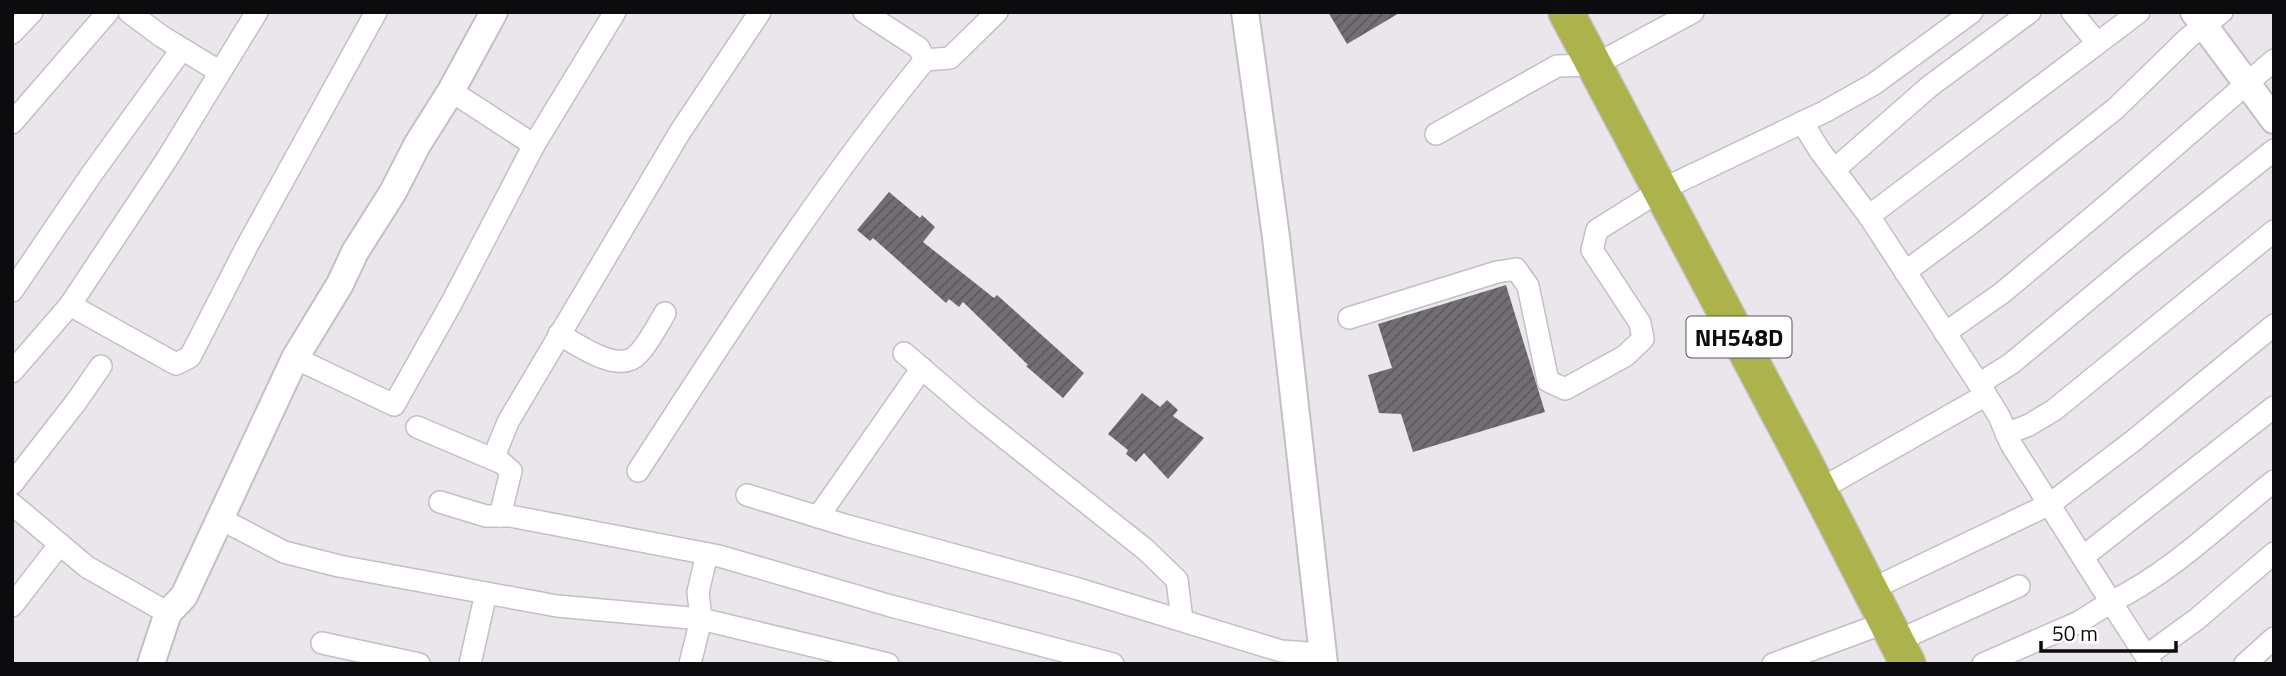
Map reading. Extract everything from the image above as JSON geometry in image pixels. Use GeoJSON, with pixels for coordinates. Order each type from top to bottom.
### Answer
{"type":"FeatureCollection","features":[{"type":"Feature","properties":{"kind":"highway","name":"NH548D"},"geometry":{"type":"LineString","coordinates":[[1566,12],[1897,642]]}},
{"type":"Feature","properties":{"kind":"street"},"geometry":{"type":"LineString","coordinates":[[12,33],[32,12]]}},
{"type":"Feature","properties":{"kind":"street"},"geometry":{"type":"LineString","coordinates":[[12,123],[108,12]]}},
{"type":"Feature","properties":{"kind":"street"},"geometry":{"type":"LineString","coordinates":[[129,12],[220,72]]}},
{"type":"Feature","properties":{"kind":"street"},"geometry":{"type":"LineString","coordinates":[[12,372],[70,305],[167,159],[257,12]]}},
{"type":"Feature","properties":{"kind":"street"},"geometry":{"type":"LineString","coordinates":[[70,305],[176,364],[190,356],[253,234],[376,12]]}},
{"type":"Feature","properties":{"kind":"street"},"geometry":{"type":"LineString","coordinates":[[151,664],[168,613],[184,596],[295,358],[340,284],[355,252],[394,192],[417,145],[451,91],[494,12]]}},
{"type":"Feature","properties":{"kind":"street"},"geometry":{"type":"LineString","coordinates":[[295,358],[394,405],[534,145],[615,12]]}},
{"type":"Feature","properties":{"kind":"street"},"geometry":{"type":"LineString","coordinates":[[493,459],[508,422],[559,334],[680,132],[760,12]]}},
{"type":"Feature","properties":{"kind":"street"},"geometry":{"type":"LineString","coordinates":[[639,471],[743,310],[833,182],[925,60],[950,58],[997,12]]}},
{"type":"Feature","properties":{"kind":"street"},"geometry":{"type":"LineString","coordinates":[[747,495],[1075,588],[1281,651],[1323,659],[1276,237],[1245,12]]}},
{"type":"Feature","properties":{"kind":"street"},"geometry":{"type":"LineString","coordinates":[[1436,134],[1557,66],[1595,65],[1693,12]]}},
{"type":"Feature","properties":{"kind":"street"},"geometry":{"type":"LineString","coordinates":[[1349,318],[1497,272],[1516,269],[1528,286],[1548,381],[1565,389],[1625,356],[1643,339],[1640,323],[1592,250],[1597,230],[1661,190],[1874,84],[1972,12]]}},
{"type":"Feature","properties":{"kind":"street"},"geometry":{"type":"LineString","coordinates":[[1835,169],[1930,86],[2030,12]]}},
{"type":"Feature","properties":{"kind":"street"},"geometry":{"type":"LineString","coordinates":[[1869,216],[2139,12]]}},
{"type":"Feature","properties":{"kind":"street"},"geometry":{"type":"LineString","coordinates":[[2076,13],[2097,43]]}},
{"type":"Feature","properties":{"kind":"street"},"geometry":{"type":"LineString","coordinates":[[871,14],[919,48],[925,60]]}},
{"type":"Feature","properties":{"kind":"street"},"geometry":{"type":"LineString","coordinates":[[1905,272],[2115,109],[2207,17],[2248,85],[2274,120]]}},
{"type":"Feature","properties":{"kind":"street"},"geometry":{"type":"LineString","coordinates":[[12,291],[182,49]]}},
{"type":"Feature","properties":{"kind":"street"},"geometry":{"type":"LineString","coordinates":[[1945,333],[2002,293],[2274,60]]}},
{"type":"Feature","properties":{"kind":"street"},"geometry":{"type":"LineString","coordinates":[[451,91],[534,145]]}},
{"type":"Feature","properties":{"kind":"street"},"geometry":{"type":"LineString","coordinates":[[1802,122],[1820,151],[1869,216],[1982,390],[2111,603],[2149,660],[2274,553]]}},
{"type":"Feature","properties":{"kind":"street"},"geometry":{"type":"LineString","coordinates":[[1819,490],[1982,390],[2132,262],[2274,150]]}},
{"type":"Feature","properties":{"kind":"street"},"geometry":{"type":"LineString","coordinates":[[2007,434],[2054,410],[2274,231]]}},
{"type":"Feature","properties":{"kind":"street"},"geometry":{"type":"LineString","coordinates":[[559,334],[597,355],[627,362],[638,355],[666,313]]}},
{"type":"Feature","properties":{"kind":"street"},"geometry":{"type":"LineString","coordinates":[[1870,590],[2050,504],[2133,441],[2274,325]]}},
{"type":"Feature","properties":{"kind":"street"},"geometry":{"type":"LineString","coordinates":[[904,354],[1154,557],[1177,580],[1182,620]]}},
{"type":"Feature","properties":{"kind":"street"},"geometry":{"type":"LineString","coordinates":[[12,484],[101,366]]}},
{"type":"Feature","properties":{"kind":"street"},"geometry":{"type":"LineString","coordinates":[[818,517],[922,368]]}},
{"type":"Feature","properties":{"kind":"street"},"geometry":{"type":"LineString","coordinates":[[2084,556],[2274,407]]}},
{"type":"Feature","properties":{"kind":"street"},"geometry":{"type":"LineString","coordinates":[[417,427],[502,463],[511,471],[500,516]]}},
{"type":"Feature","properties":{"kind":"street"},"geometry":{"type":"LineString","coordinates":[[1983,664],[2079,622],[2135,590],[2174,564],[2274,481]]}},
{"type":"Feature","properties":{"kind":"street"},"geometry":{"type":"LineString","coordinates":[[440,502],[486,516],[500,516],[707,554],[1113,664]]}},
{"type":"Feature","properties":{"kind":"street"},"geometry":{"type":"LineString","coordinates":[[12,504],[87,567],[168,613]]}},
{"type":"Feature","properties":{"kind":"street"},"geometry":{"type":"LineString","coordinates":[[219,518],[284,552],[339,566],[557,606],[701,619],[888,664]]}},
{"type":"Feature","properties":{"kind":"street"},"geometry":{"type":"LineString","coordinates":[[12,606],[61,544]]}},
{"type":"Feature","properties":{"kind":"street"},"geometry":{"type":"LineString","coordinates":[[690,664],[701,619],[698,592],[707,554]]}},
{"type":"Feature","properties":{"kind":"street"},"geometry":{"type":"LineString","coordinates":[[1773,664],[1897,642],[2019,586]]}},
{"type":"Feature","properties":{"kind":"street"},"geometry":{"type":"LineString","coordinates":[[470,664],[486,593]]}},
{"type":"Feature","properties":{"kind":"street"},"geometry":{"type":"LineString","coordinates":[[2245,664],[2274,638]]}},
{"type":"Feature","properties":{"kind":"street"},"geometry":{"type":"LineString","coordinates":[[322,643],[419,664]]}},
{"type":"Feature","properties":{"kind":"building"},"geometry":{"type":"Polygon","coordinates":[[[1328,12],[1401,12],[1347,44],[1328,12]]]}},
{"type":"Feature","properties":{"kind":"building"},"geometry":{"type":"Polygon","coordinates":[[[889,192],[935,227],[923,242],[994,298],[997,295],[1084,373],[1063,398],[1026,366],[1028,365],[963,302],[959,307],[949,299],[946,303],[873,238],[870,241],[857,230],[889,192]]]}},
{"type":"Feature","properties":{"kind":"building"},"geometry":{"type":"Polygon","coordinates":[[[1506,285],[1545,412],[1413,452],[1401,414],[1379,413],[1368,375],[1392,368],[1378,324],[1506,285]]]}},
{"type":"Feature","properties":{"kind":"building"},"geometry":{"type":"Polygon","coordinates":[[[1142,393],[1160,407],[1167,400],[1178,410],[1173,416],[1204,438],[1168,479],[1144,453],[1136,462],[1126,454],[1128,450],[1108,434],[1142,393]]]}}]}
